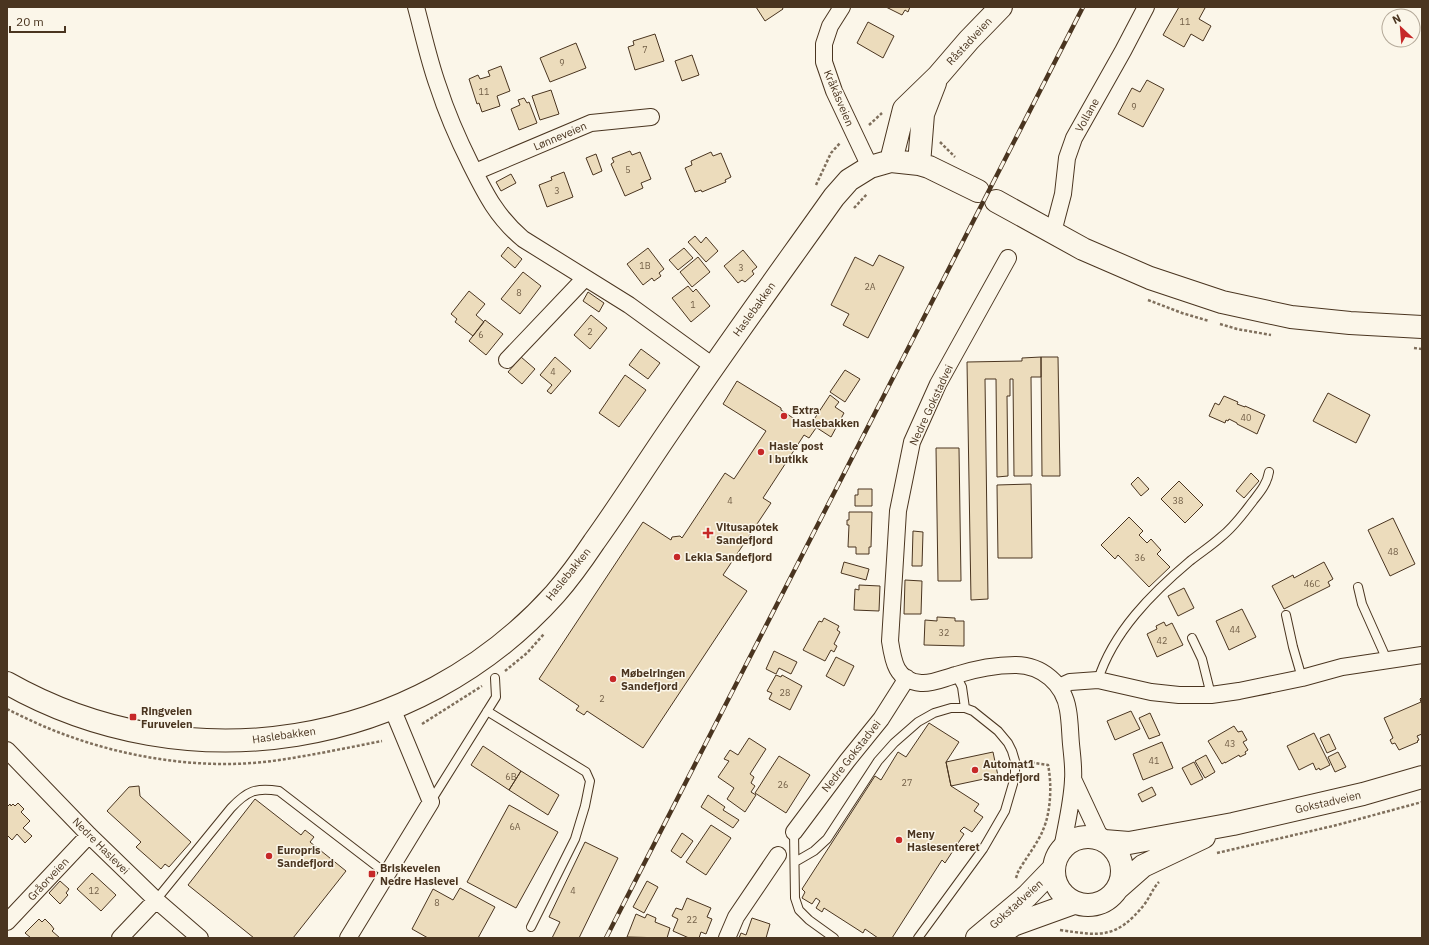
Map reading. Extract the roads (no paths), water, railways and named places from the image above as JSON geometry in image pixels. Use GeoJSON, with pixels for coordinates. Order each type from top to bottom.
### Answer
{"type":"FeatureCollection","features":[{"type":"Feature","properties":{"kind":"main road","name":"Råstadveien"},"geometry":{"type":"LineString","coordinates":[[891,161],[904,109],[938,76],[969,40],[1001,7]]}},
{"type":"Feature","properties":{"kind":"main road","name":"Råstadveien"},"geometry":{"type":"LineString","coordinates":[[919,164],[923,114],[938,76]]}},
{"type":"Feature","properties":{"kind":"main road","name":"Haslebakken"},"geometry":{"type":"LineString","coordinates":[[7,683],[59,708],[89,719],[121,728],[169,738],[216,741],[285,738],[355,722],[427,693],[460,674],[488,655],[518,630],[554,594],[575,569],[604,529],[713,366],[834,197],[849,180],[870,167],[891,161],[919,164],[929,167],[1025,216],[1083,249],[1150,278],[1222,302],[1291,317],[1350,323],[1422,327]]}},
{"type":"Feature","properties":{"kind":"main road","name":"Gokstadveien"},"geometry":{"type":"LineString","coordinates":[[1102,840],[1129,843],[1233,824],[1363,794],[1422,777]]}},
{"type":"Feature","properties":{"kind":"main road","name":"Gokstadveien"},"geometry":{"type":"LineString","coordinates":[[1118,888],[1143,866],[1233,824]]}},
{"type":"Feature","properties":{"kind":"main road"},"geometry":{"type":"LineString","coordinates":[[1092,837],[1102,840],[1114,848],[1120,858],[1123,868],[1122,879],[1118,888],[1112,896],[1099,904],[1084,906],[1074,903],[1065,897],[1058,889],[1055,879],[1058,859],[1070,842],[1080,838],[1092,837]]}},
{"type":"Feature","properties":{"kind":"main road","name":"Gokstadveien"},"geometry":{"type":"LineString","coordinates":[[977,938],[1027,896],[1058,859]]}},
{"type":"Feature","properties":{"kind":"main road","name":"Gokstadveien"},"geometry":{"type":"LineString","coordinates":[[995,938],[1013,925],[1074,903]]}},
{"type":"Feature","properties":{"kind":"street"},"geometry":{"type":"LineString","coordinates":[[416,7],[437,85],[454,131],[495,210],[523,239],[629,306],[713,366]]}},
{"type":"Feature","properties":{"kind":"street","name":"Kråkåsveien"},"geometry":{"type":"LineString","coordinates":[[842,7],[830,26],[824,44],[824,62],[834,91],[870,167]]}},
{"type":"Feature","properties":{"kind":"street","name":"Vollane"},"geometry":{"type":"LineString","coordinates":[[1053,232],[1063,194],[1067,158],[1074,138],[1146,7]]}},
{"type":"Feature","properties":{"kind":"street","name":"Lønneveien"},"geometry":{"type":"LineString","coordinates":[[475,172],[591,123],[651,117]]}},
{"type":"Feature","properties":{"kind":"street","name":"Nedre Gokstadvei"},"geometry":{"type":"LineString","coordinates":[[794,832],[846,761],[881,719],[907,678],[897,670],[893,660],[890,641],[898,511],[912,442],[938,384],[1008,258]]}},
{"type":"Feature","properties":{"kind":"street"},"geometry":{"type":"LineString","coordinates":[[507,360],[585,278]]}},
{"type":"Feature","properties":{"kind":"street"},"geometry":{"type":"LineString","coordinates":[[1059,687],[1070,682],[1098,680],[1151,692],[1179,695],[1211,695],[1239,691],[1342,668],[1422,655]]}},
{"type":"Feature","properties":{"kind":"street"},"geometry":{"type":"LineString","coordinates":[[907,678],[919,683],[931,683],[956,675],[991,667],[1017,665],[1042,671],[1059,687],[1065,698],[1068,710],[1073,779],[1058,859]]}},
{"type":"Feature","properties":{"kind":"street"},"geometry":{"type":"LineString","coordinates":[[348,938],[431,802],[392,708]]}},
{"type":"Feature","properties":{"kind":"street","name":"Nedre Haslevei"},"geometry":{"type":"LineString","coordinates":[[7,750],[89,835],[156,900],[200,938]]}},
{"type":"Feature","properties":{"kind":"street"},"geometry":{"type":"LineString","coordinates":[[1073,779],[1102,840]]}},
{"type":"Feature","properties":{"kind":"street","name":"Gråorveien"},"geometry":{"type":"LineString","coordinates":[[7,922],[89,835]]}},
{"type":"Feature","properties":{"kind":"street"},"geometry":{"type":"LineString","coordinates":[[727,938],[736,917],[778,855]]}},
{"type":"Feature","properties":{"kind":"street"},"geometry":{"type":"LineString","coordinates":[[120,938],[156,900]]}},
{"type":"Feature","properties":{"kind":"lane"},"geometry":{"type":"LineString","coordinates":[[1098,680],[1103,664],[1116,641],[1143,606],[1173,576],[1191,560],[1222,537],[1239,520],[1268,480],[1269,472]]}},
{"type":"Feature","properties":{"kind":"lane"},"geometry":{"type":"LineString","coordinates":[[1358,587],[1362,604],[1387,660]]}},
{"type":"Feature","properties":{"kind":"lane"},"geometry":{"type":"LineString","coordinates":[[1286,615],[1302,678]]}},
{"type":"Feature","properties":{"kind":"lane"},"geometry":{"type":"LineString","coordinates":[[1192,638],[1202,659],[1211,695]]}},
{"type":"Feature","properties":{"kind":"lane"},"geometry":{"type":"LineString","coordinates":[[956,675],[962,687],[965,708]]}},
{"type":"Feature","properties":{"kind":"lane"},"geometry":{"type":"LineString","coordinates":[[431,802],[496,697],[495,678]]}},
{"type":"Feature","properties":{"kind":"lane"},"geometry":{"type":"LineString","coordinates":[[795,862],[814,851],[827,839],[878,761],[894,743],[918,722],[934,713],[951,708],[965,708],[973,711],[998,731],[1012,751],[1015,761],[1015,777],[1006,811],[983,849],[918,938]]}},
{"type":"Feature","properties":{"kind":"lane"},"geometry":{"type":"LineString","coordinates":[[487,711],[586,772],[590,781],[585,806],[575,838],[531,927]]}},
{"type":"Feature","properties":{"kind":"lane"},"geometry":{"type":"LineString","coordinates":[[156,900],[242,796],[254,791],[265,789],[279,791],[387,874]]}},
{"type":"Feature","properties":{"kind":"lane"},"geometry":{"type":"LineString","coordinates":[[794,832],[794,898],[799,910],[809,920],[834,938]]}},
{"type":"Feature","properties":{"kind":"railway"},"geometry":{"type":"LineString","coordinates":[[606,938],[1083,7]]}},
{"type":"Feature","properties":{"kind":"place","name":"Extra Haslebakken"},"geometry":{"type":"Point","coordinates":[784,416]}},
{"type":"Feature","properties":{"kind":"place","name":"Hasle post i butikk"},"geometry":{"type":"Point","coordinates":[761,452]}},
{"type":"Feature","properties":{"kind":"place","name":"Vitusapotek Sandefjord"},"geometry":{"type":"Point","coordinates":[708,533]}},
{"type":"Feature","properties":{"kind":"place","name":"Lekia Sandefjord"},"geometry":{"type":"Point","coordinates":[677,557]}},
{"type":"Feature","properties":{"kind":"place","name":"Møbelringen Sandefjord"},"geometry":{"type":"Point","coordinates":[613,679]}},
{"type":"Feature","properties":{"kind":"place","name":"Ringveien Furuveien"},"geometry":{"type":"Point","coordinates":[133,717]}},
{"type":"Feature","properties":{"kind":"place","name":"Automat1 Sandefjord"},"geometry":{"type":"Point","coordinates":[975,770]}},
{"type":"Feature","properties":{"kind":"place","name":"Meny Haslesenteret"},"geometry":{"type":"Point","coordinates":[899,840]}},
{"type":"Feature","properties":{"kind":"place","name":"Europris Sandefjord"},"geometry":{"type":"Point","coordinates":[269,856]}},
{"type":"Feature","properties":{"kind":"place","name":"Briskeveien Nedre Haslevei"},"geometry":{"type":"Point","coordinates":[372,874]}}]}
